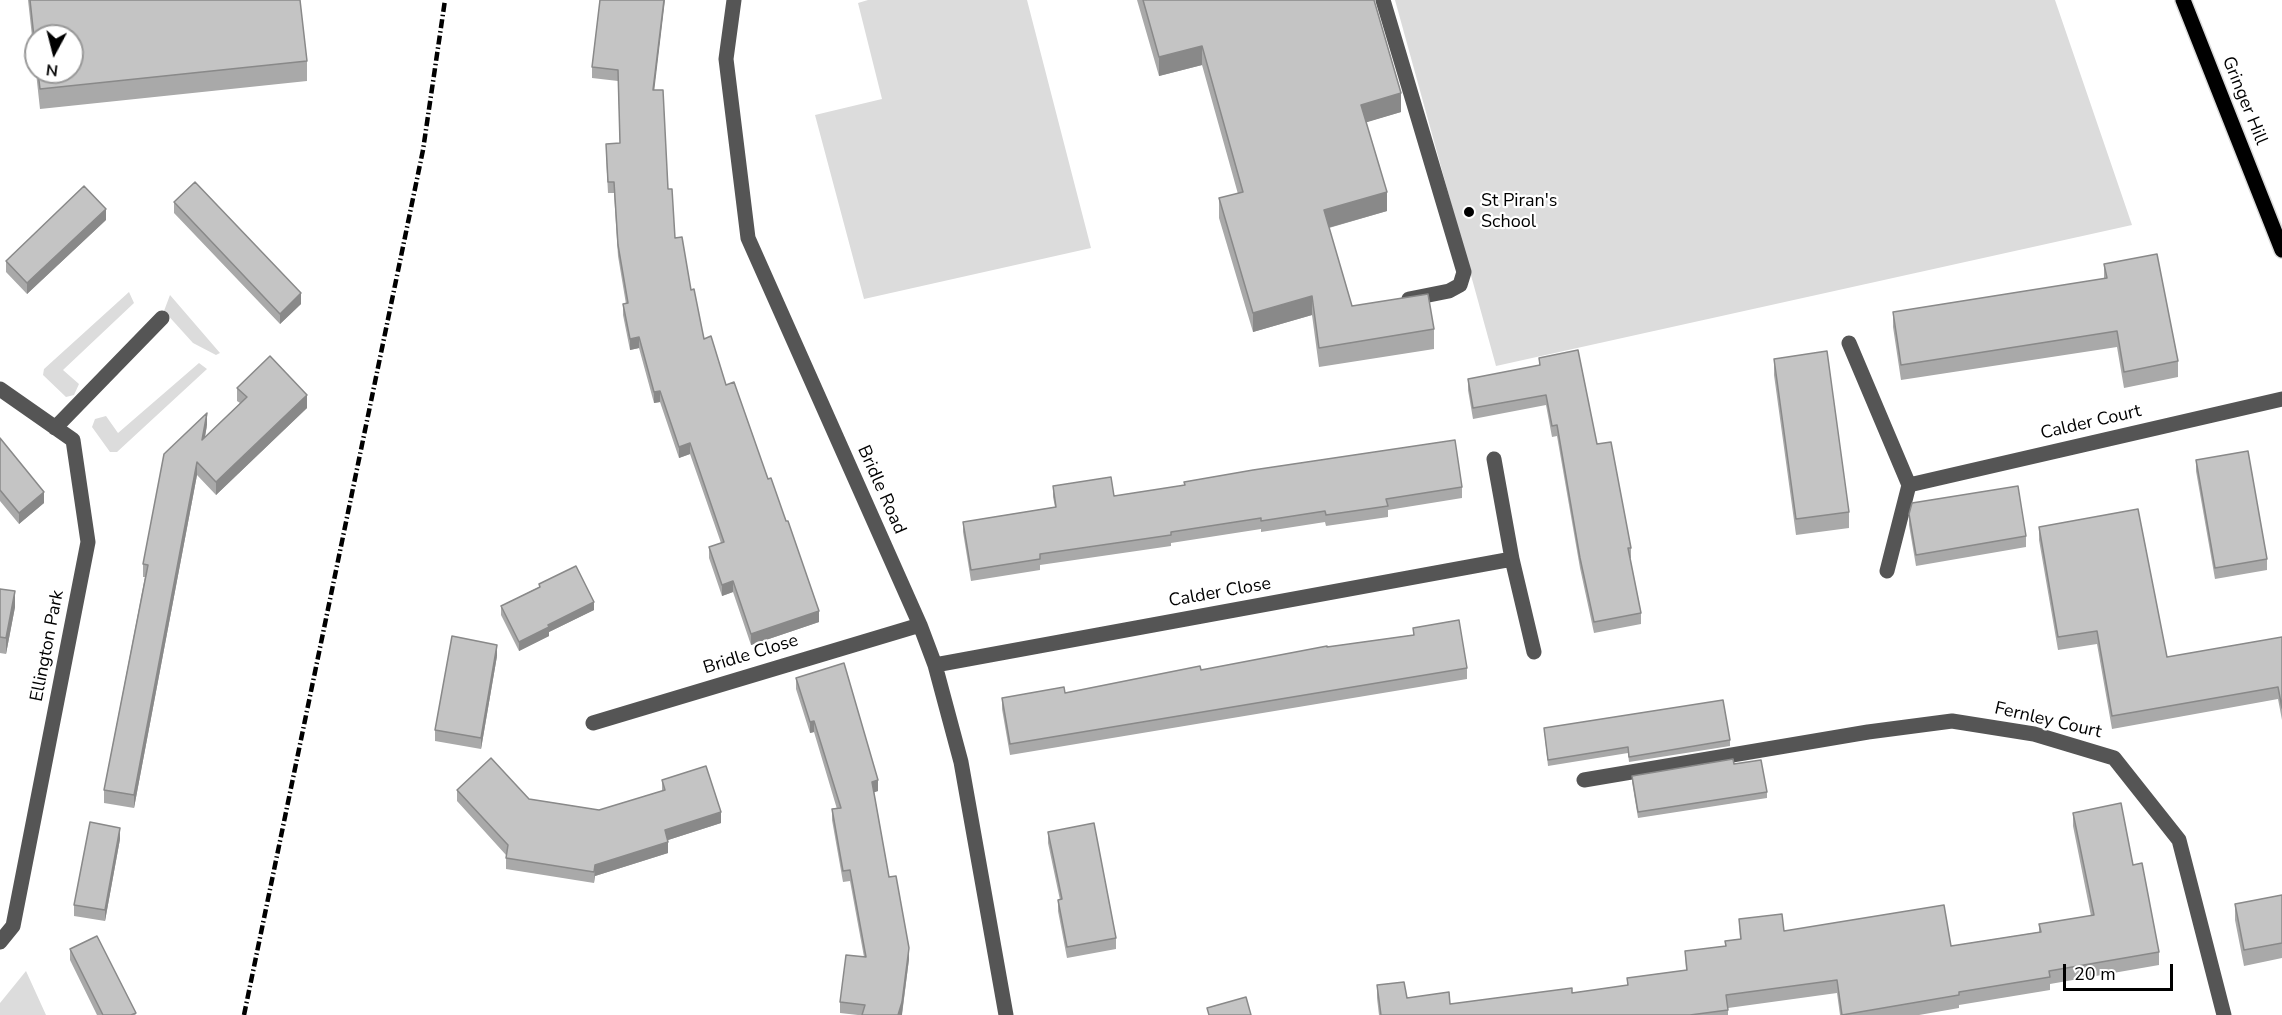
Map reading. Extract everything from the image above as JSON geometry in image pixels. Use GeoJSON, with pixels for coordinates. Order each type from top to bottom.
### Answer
{"type":"FeatureCollection","features":[{"type":"Feature","properties":{"kind":"main road","name":"Gringer Hill"},"geometry":{"type":"LineString","coordinates":[[2183,0],[2282,250]]}},
{"type":"Feature","properties":{"kind":"street","name":"Bridle Road"},"geometry":{"type":"LineString","coordinates":[[734,0],[726,59],[748,238],[920,625],[934,665],[961,762],[1004,1007],[997,1015]]}},
{"type":"Feature","properties":{"kind":"street"},"geometry":{"type":"LineString","coordinates":[[1383,0],[1464,272],[1460,285],[1449,291],[1397,302]]}},
{"type":"Feature","properties":{"kind":"street"},"geometry":{"type":"LineString","coordinates":[[55,428],[162,318]]}},
{"type":"Feature","properties":{"kind":"street"},"geometry":{"type":"LineString","coordinates":[[1849,343],[1909,485],[1887,571]]}},
{"type":"Feature","properties":{"kind":"street","name":"Ellington Park"},"geometry":{"type":"LineString","coordinates":[[0,389],[73,440],[88,542],[13,926],[0,942]]}},
{"type":"Feature","properties":{"kind":"street","name":"Calder Court"},"geometry":{"type":"LineString","coordinates":[[1909,485],[2282,399]]}},
{"type":"Feature","properties":{"kind":"street"},"geometry":{"type":"LineString","coordinates":[[1494,459],[1512,560],[1534,652]]}},
{"type":"Feature","properties":{"kind":"street","name":"Calder Close"},"geometry":{"type":"LineString","coordinates":[[934,665],[1512,560]]}},
{"type":"Feature","properties":{"kind":"street","name":"Bridle Close"},"geometry":{"type":"LineString","coordinates":[[593,723],[920,625]]}},
{"type":"Feature","properties":{"kind":"street","name":"Fernley Court"},"geometry":{"type":"LineString","coordinates":[[1584,780],[1868,732],[1952,721],[2034,734],[2114,758],[2179,840],[2224,1015]]}},
{"type":"Feature","properties":{"kind":"shaded area"},"geometry":{"type":"Polygon","coordinates":[[[868,0],[1027,0],[1091,248],[864,299],[815,115],[882,99],[858,3],[868,0]]]}},
{"type":"Feature","properties":{"kind":"shaded area"},"geometry":{"type":"Polygon","coordinates":[[[1395,0],[2055,0],[2132,225],[1496,366],[1395,0]]]}},
{"type":"Feature","properties":{"kind":"shaded area"},"geometry":{"type":"Polygon","coordinates":[[[129,292],[134,303],[63,370],[79,384],[74,395],[66,397],[43,375],[44,369],[129,292]]]}},
{"type":"Feature","properties":{"kind":"shaded area"},"geometry":{"type":"Polygon","coordinates":[[[170,295],[220,353],[216,355],[193,343],[164,311],[170,295]]]}},
{"type":"Feature","properties":{"kind":"shaded area"},"geometry":{"type":"Polygon","coordinates":[[[199,363],[207,369],[117,452],[110,452],[92,427],[95,419],[106,416],[118,433],[199,363]]]}},
{"type":"Feature","properties":{"kind":"shaded area"},"geometry":{"type":"Polygon","coordinates":[[[26,971],[46,1015],[0,1015],[0,1003],[26,971]]]}},
{"type":"Feature","properties":{"kind":"building"},"geometry":{"type":"Polygon","coordinates":[[[30,0],[300,0],[307,61],[40,89],[39,84],[84,84],[84,24],[33,24],[30,0]]]}},
{"type":"Feature","properties":{"kind":"building"},"geometry":{"type":"Polygon","coordinates":[[[600,0],[664,0],[653,90],[663,90],[668,189],[672,189],[675,238],[682,237],[691,290],[694,289],[704,339],[711,336],[726,385],[734,382],[768,479],[771,478],[786,521],[788,521],[819,611],[751,634],[733,581],[722,585],[709,547],[724,542],[690,443],[679,447],[660,391],[654,392],[639,337],[630,339],[623,304],[628,303],[618,245],[614,182],[608,182],[606,144],[620,143],[618,70],[592,67],[600,0]]]}},
{"type":"Feature","properties":{"kind":"building"},"geometry":{"type":"Polygon","coordinates":[[[1143,0],[1374,0],[1401,93],[1361,105],[1387,192],[1324,210],[1352,306],[1428,294],[1434,329],[1319,348],[1312,296],[1253,313],[1219,198],[1243,192],[1202,46],[1159,57],[1143,0]]]}},
{"type":"Feature","properties":{"kind":"building"},"geometry":{"type":"Polygon","coordinates":[[[195,182],[301,293],[280,314],[174,202],[195,182]]]}},
{"type":"Feature","properties":{"kind":"building"},"geometry":{"type":"Polygon","coordinates":[[[84,186],[106,209],[27,283],[6,261],[84,186]]]}},
{"type":"Feature","properties":{"kind":"building"},"geometry":{"type":"Polygon","coordinates":[[[2157,254],[2178,361],[2124,372],[2117,331],[1901,365],[1893,312],[2107,278],[2104,264],[2157,254]]]}},
{"type":"Feature","properties":{"kind":"building"},"geometry":{"type":"Polygon","coordinates":[[[1578,350],[1597,444],[1611,442],[1641,613],[1594,622],[1580,558],[1557,425],[1552,426],[1546,395],[1473,408],[1468,379],[1540,365],[1539,358],[1578,350]]]}},
{"type":"Feature","properties":{"kind":"building"},"geometry":{"type":"Polygon","coordinates":[[[1827,351],[1849,512],[1796,519],[1774,359],[1827,351]]]}},
{"type":"Feature","properties":{"kind":"building"},"geometry":{"type":"Polygon","coordinates":[[[270,356],[307,395],[216,482],[197,462],[134,795],[104,790],[148,565],[143,564],[164,454],[207,413],[202,440],[247,397],[237,388],[270,356]]]}},
{"type":"Feature","properties":{"kind":"building"},"geometry":{"type":"Polygon","coordinates":[[[0,438],[44,492],[19,513],[0,490],[0,438]]]}},
{"type":"Feature","properties":{"kind":"building"},"geometry":{"type":"Polygon","coordinates":[[[1455,440],[1462,487],[1386,499],[1388,506],[1326,515],[1325,511],[1261,521],[1261,518],[1171,532],[1171,535],[1040,554],[1040,559],[971,570],[963,522],[1056,507],[1053,486],[1111,477],[1114,496],[1185,485],[1184,482],[1253,470],[1455,440]]]}},
{"type":"Feature","properties":{"kind":"building"},"geometry":{"type":"Polygon","coordinates":[[[2248,451],[2267,559],[2215,568],[2196,460],[2248,451]]]}},
{"type":"Feature","properties":{"kind":"building"},"geometry":{"type":"Polygon","coordinates":[[[2018,486],[2026,536],[1916,555],[1909,514],[1912,503],[2018,486]]]}},
{"type":"Feature","properties":{"kind":"building"},"geometry":{"type":"Polygon","coordinates":[[[2138,509],[2167,657],[2282,637],[2282,708],[2278,687],[2112,716],[2097,631],[2058,637],[2039,527],[2138,509]]]}},
{"type":"Feature","properties":{"kind":"building"},"geometry":{"type":"Polygon","coordinates":[[[576,566],[594,602],[519,642],[501,606],[576,566]]]}},
{"type":"Feature","properties":{"kind":"building"},"geometry":{"type":"Polygon","coordinates":[[[0,589],[15,591],[6,638],[0,637],[0,589]]]}},
{"type":"Feature","properties":{"kind":"building"},"geometry":{"type":"Polygon","coordinates":[[[1459,620],[1467,668],[1010,744],[1002,698],[1064,687],[1065,693],[1200,666],[1201,670],[1327,646],[1414,635],[1413,628],[1459,620]]]}},
{"type":"Feature","properties":{"kind":"building"},"geometry":{"type":"Polygon","coordinates":[[[452,636],[497,645],[481,738],[435,730],[452,636]]]}},
{"type":"Feature","properties":{"kind":"building"},"geometry":{"type":"Polygon","coordinates":[[[844,663],[878,780],[872,782],[889,877],[896,876],[909,948],[902,1002],[898,1015],[862,1015],[865,1005],[840,1002],[846,955],[866,957],[850,870],[843,871],[832,809],[841,808],[814,721],[810,722],[796,678],[844,663]]]}},
{"type":"Feature","properties":{"kind":"building"},"geometry":{"type":"Polygon","coordinates":[[[1723,700],[1730,740],[1629,757],[1628,747],[1548,760],[1544,728],[1723,700]]]}},
{"type":"Feature","properties":{"kind":"building"},"geometry":{"type":"Polygon","coordinates":[[[491,758],[529,799],[599,810],[665,790],[662,780],[706,766],[721,812],[665,830],[668,842],[595,865],[594,872],[506,858],[508,845],[457,790],[491,758]]]}},
{"type":"Feature","properties":{"kind":"building"},"geometry":{"type":"Polygon","coordinates":[[[1733,759],[1734,764],[1761,760],[1767,792],[1638,812],[1632,776],[1733,759]]]}},
{"type":"Feature","properties":{"kind":"building"},"geometry":{"type":"Polygon","coordinates":[[[2121,803],[2133,865],[2142,863],[2159,952],[2049,971],[2050,977],[1842,1015],[1837,980],[1726,995],[1728,1010],[1690,1015],[1381,1015],[1377,985],[1404,982],[1407,998],[1449,992],[1450,1004],[1572,988],[1572,993],[1628,985],[1627,978],[1687,970],[1685,951],[1726,946],[1725,941],[1741,939],[1739,919],[1782,914],[1784,931],[1944,905],[1951,946],[2041,932],[2039,924],[2094,915],[2073,813],[2121,803]]]}},
{"type":"Feature","properties":{"kind":"building"},"geometry":{"type":"Polygon","coordinates":[[[90,822],[120,828],[105,910],[74,905],[90,822]]]}},
{"type":"Feature","properties":{"kind":"building"},"geometry":{"type":"Polygon","coordinates":[[[1094,823],[1116,938],[1067,947],[1058,900],[1062,899],[1048,832],[1094,823]]]}},
{"type":"Feature","properties":{"kind":"building"},"geometry":{"type":"Polygon","coordinates":[[[2282,895],[2282,943],[2244,950],[2235,904],[2282,895]]]}},
{"type":"Feature","properties":{"kind":"building"},"geometry":{"type":"Polygon","coordinates":[[[97,936],[136,1013],[103,1015],[70,949],[97,936]]]}},
{"type":"Feature","properties":{"kind":"building"},"geometry":{"type":"Polygon","coordinates":[[[1246,997],[1251,1015],[1209,1015],[1207,1008],[1246,997]]]}},
{"type":"Feature","properties":{"kind":"railway"},"geometry":{"type":"LineString","coordinates":[[244,1015],[423,150],[445,0]]}},
{"type":"Feature","properties":{"kind":"place","name":"St Piran's School"},"geometry":{"type":"Point","coordinates":[1469,212]}}]}
